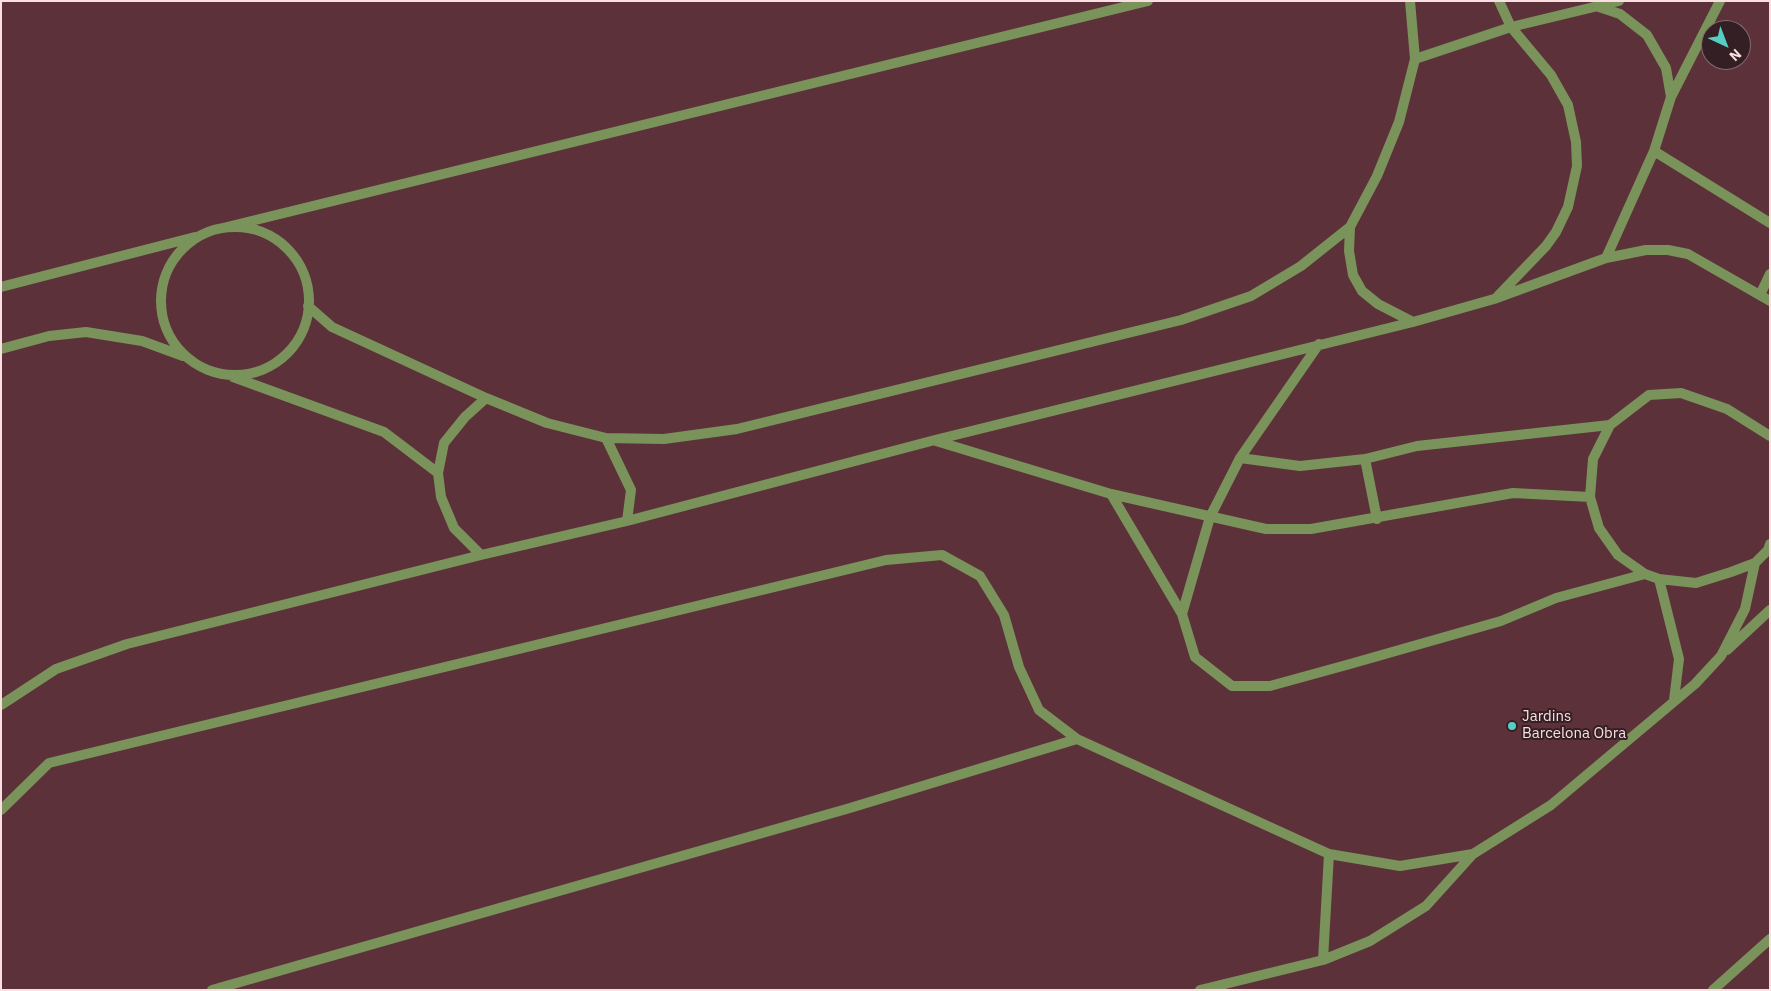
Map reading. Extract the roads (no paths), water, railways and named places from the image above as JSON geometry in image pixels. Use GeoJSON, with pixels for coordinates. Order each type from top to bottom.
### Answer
{"type":"FeatureCollection","features":[{"type":"Feature","properties":{"kind":"street"},"geometry":{"type":"LineString","coordinates":[[1,287],[223,228],[1148,1]]}},
{"type":"Feature","properties":{"kind":"street"},"geometry":{"type":"LineString","coordinates":[[308,306],[332,327],[486,398],[547,423],[606,438],[664,439],[737,429],[1181,320],[1251,296],[1302,266],[1350,227],[1377,176],[1399,122],[1415,59],[1410,1]]}},
{"type":"Feature","properties":{"kind":"street"},"geometry":{"type":"LineString","coordinates":[[1494,299],[1541,252],[1556,232],[1568,207],[1577,166],[1576,142],[1568,105],[1551,74],[1511,26],[1499,1]]}},
{"type":"Feature","properties":{"kind":"street"},"geometry":{"type":"LineString","coordinates":[[1415,59],[1511,26],[1619,1]]}},
{"type":"Feature","properties":{"kind":"street"},"geometry":{"type":"LineString","coordinates":[[1606,258],[1654,151],[1671,97],[1720,1]]}},
{"type":"Feature","properties":{"kind":"street"},"geometry":{"type":"LineString","coordinates":[[1599,7],[1620,14],[1647,35],[1666,68],[1671,97]]}},
{"type":"Feature","properties":{"kind":"street"},"geometry":{"type":"LineString","coordinates":[[1654,151],[1770,223]]}},
{"type":"Feature","properties":{"kind":"street"},"geometry":{"type":"LineString","coordinates":[[1350,227],[1349,251],[1352,275],[1362,291],[1378,304],[1413,322]]}},
{"type":"Feature","properties":{"kind":"street"},"geometry":{"type":"LineString","coordinates":[[223,228],[246,228],[269,235],[288,248],[302,268],[309,292],[307,318],[297,342],[279,360],[256,373],[230,376]]}},
{"type":"Feature","properties":{"kind":"street"},"geometry":{"type":"LineString","coordinates":[[183,356],[166,330],[162,315],[161,291],[168,269],[181,249],[200,235]]}},
{"type":"Feature","properties":{"kind":"street"},"geometry":{"type":"LineString","coordinates":[[1,705],[56,669],[127,644],[481,555],[627,521],[935,440],[1413,322],[1494,299],[1606,258],[1646,250],[1668,250],[1688,254],[1770,301]]}},
{"type":"Feature","properties":{"kind":"street"},"geometry":{"type":"LineString","coordinates":[[1760,295],[1770,274]]}},
{"type":"Feature","properties":{"kind":"street"},"geometry":{"type":"LineString","coordinates":[[1,349],[49,336],[86,332],[142,341],[183,356],[205,370],[230,376],[384,432],[438,473]]}},
{"type":"Feature","properties":{"kind":"street"},"geometry":{"type":"LineString","coordinates":[[1182,614],[1210,517],[1240,458],[1319,344]]}},
{"type":"Feature","properties":{"kind":"street"},"geometry":{"type":"LineString","coordinates":[[1769,548],[1755,563],[1696,583],[1659,579],[1645,574],[1618,555],[1599,528],[1590,497],[1593,459],[1610,425],[1649,395],[1681,393],[1727,409],[1770,436]]}},
{"type":"Feature","properties":{"kind":"street"},"geometry":{"type":"LineString","coordinates":[[481,555],[454,528],[441,497],[438,473],[444,443],[465,417],[486,398]]}},
{"type":"Feature","properties":{"kind":"street"},"geometry":{"type":"LineString","coordinates":[[1240,458],[1300,466],[1365,459],[1417,446],[1610,425]]}},
{"type":"Feature","properties":{"kind":"street"},"geometry":{"type":"LineString","coordinates":[[606,438],[631,490],[627,521]]}},
{"type":"Feature","properties":{"kind":"street"},"geometry":{"type":"LineString","coordinates":[[935,440],[1111,494],[1266,530],[1311,529],[1513,493],[1590,497]]}},
{"type":"Feature","properties":{"kind":"street"},"geometry":{"type":"LineString","coordinates":[[1365,459],[1377,518]]}},
{"type":"Feature","properties":{"kind":"street"},"geometry":{"type":"LineString","coordinates":[[1111,494],[1182,614],[1195,657],[1232,686],[1270,686],[1501,621],[1556,598],[1645,574]]}},
{"type":"Feature","properties":{"kind":"street"},"geometry":{"type":"LineString","coordinates":[[1,810],[49,763],[886,560],[942,555],[980,576],[1004,615],[1019,667],[1039,710],[1077,739],[1329,854],[1400,866],[1473,854]]}},
{"type":"Feature","properties":{"kind":"street"},"geometry":{"type":"LineString","coordinates":[[1721,656],[1745,609],[1755,563]]}},
{"type":"Feature","properties":{"kind":"street"},"geometry":{"type":"LineString","coordinates":[[1659,579],[1679,659],[1674,700]]}},
{"type":"Feature","properties":{"kind":"street"},"geometry":{"type":"LineString","coordinates":[[1200,990],[1323,960],[1370,941],[1426,906],[1473,854],[1551,805],[1695,684],[1721,656],[1770,610]]}},
{"type":"Feature","properties":{"kind":"street"},"geometry":{"type":"LineString","coordinates":[[212,990],[850,808],[1077,739]]}},
{"type":"Feature","properties":{"kind":"street"},"geometry":{"type":"LineString","coordinates":[[1323,960],[1329,854]]}},
{"type":"Feature","properties":{"kind":"street"},"geometry":{"type":"LineString","coordinates":[[1713,990],[1770,939]]}},
{"type":"Feature","properties":{"kind":"place","name":"Jardins Barcelona Obra"},"geometry":{"type":"Point","coordinates":[1512,726]}}]}
